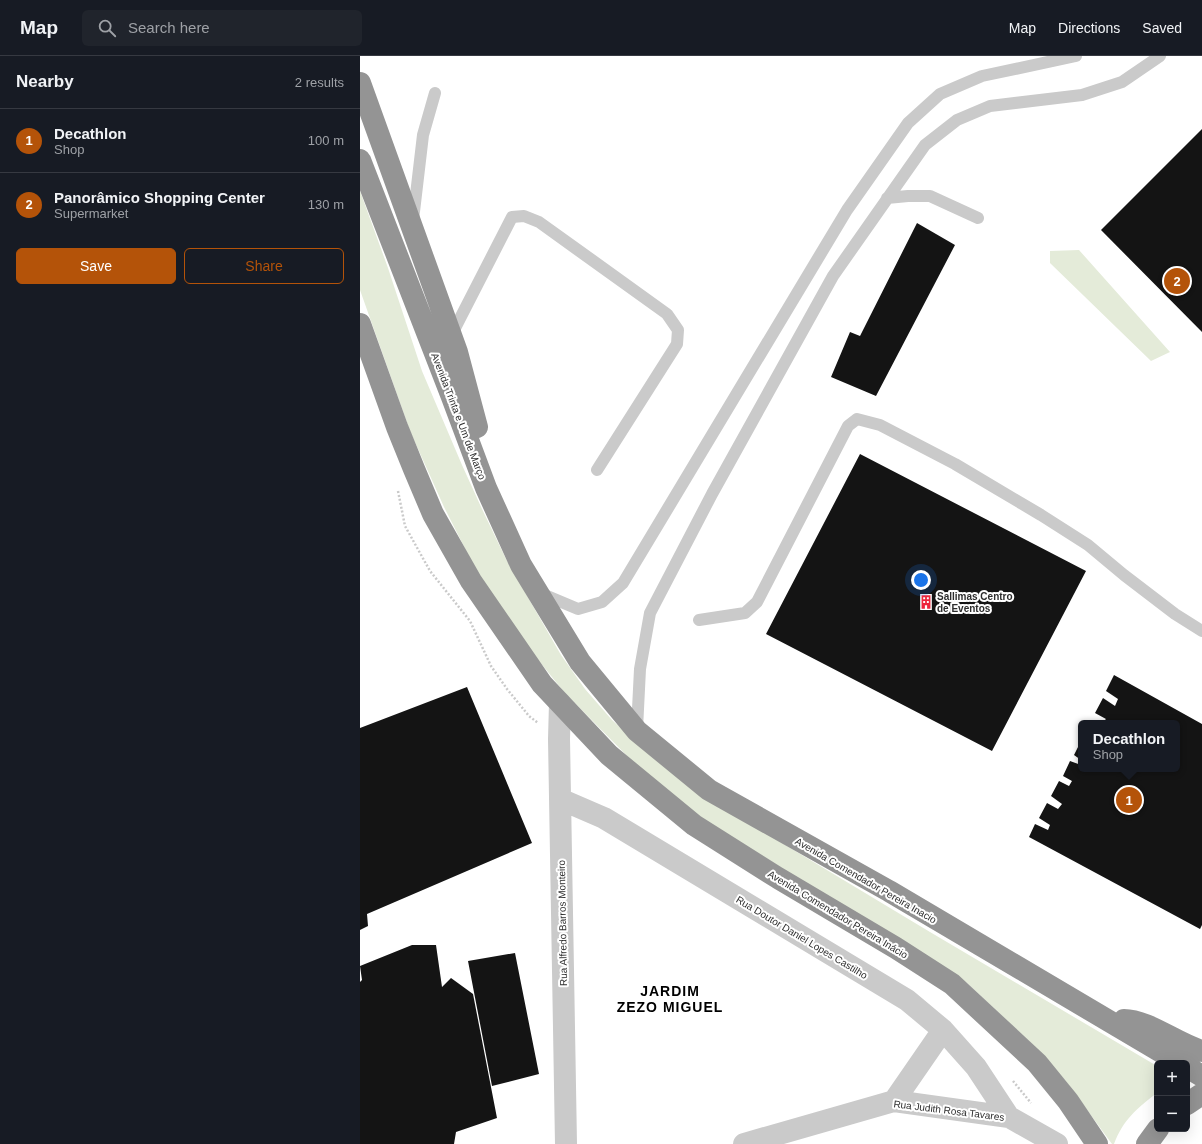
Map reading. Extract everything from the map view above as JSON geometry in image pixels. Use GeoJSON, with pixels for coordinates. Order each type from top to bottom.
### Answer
{"type":"FeatureCollection","features":[{"type":"Feature","properties":{"kind":"highway"},"geometry":{"type":"LineString","coordinates":[[360,83],[457,352],[473,414],[521,566]]}},
{"type":"Feature","properties":{"kind":"highway","name":"Avenida Trinta e Um de Março"},"geometry":{"type":"LineString","coordinates":[[360,160],[486,488],[521,566],[580,662]]}},
{"type":"Feature","properties":{"kind":"highway"},"geometry":{"type":"LineString","coordinates":[[360,324],[400,434],[433,514],[471,581],[542,684],[560,703]]}},
{"type":"Feature","properties":{"kind":"highway","name":"Avenida Comendador Pereira Inacio"},"geometry":{"type":"LineString","coordinates":[[580,662],[637,731],[709,790],[889,891],[1175,1060]]}},
{"type":"Feature","properties":{"kind":"highway","name":"Avenida Comendador Pereira Inácio"},"geometry":{"type":"LineString","coordinates":[[560,703],[609,755],[694,825],[778,878],[890,944],[952,984],[1037,1063],[1068,1101],[1097,1144]]}},
{"type":"Feature","properties":{"kind":"highway"},"geometry":{"type":"LineString","coordinates":[[1111,1022],[1125,1019],[1139,1022],[1202,1051]]}},
{"type":"Feature","properties":{"kind":"highway"},"geometry":{"type":"LineString","coordinates":[[1190,1069],[1202,1076]]}},
{"type":"Feature","properties":{"kind":"highway"},"geometry":{"type":"LineString","coordinates":[[1190,1102],[1202,1094]]}},
{"type":"Feature","properties":{"kind":"highway"},"geometry":{"type":"LineString","coordinates":[[1147,1144],[1156,1132]]}},
{"type":"Feature","properties":{"kind":"street","name":"Rua Alfredo Barros Monteiro"},"geometry":{"type":"LineString","coordinates":[[560,703],[558,739],[566,1144]]}},
{"type":"Feature","properties":{"kind":"street","name":"Rua Doutor Daniel Lopes Castilho"},"geometry":{"type":"LineString","coordinates":[[560,799],[604,818],[906,1000],[943,1030],[976,1067],[1009,1117]]}},
{"type":"Feature","properties":{"kind":"street"},"geometry":{"type":"LineString","coordinates":[[894,1101],[943,1030]]}},
{"type":"Feature","properties":{"kind":"street","name":"Rua Judith Rosa Tavares"},"geometry":{"type":"LineString","coordinates":[[744,1144],[894,1101],[1009,1117],[1057,1144]]}},
{"type":"Feature","properties":{"kind":"lane"},"geometry":{"type":"LineString","coordinates":[[538,592],[578,609],[602,602],[623,583],[847,210],[908,123],[940,94],[982,76],[1076,56]]}},
{"type":"Feature","properties":{"kind":"lane"},"geometry":{"type":"LineString","coordinates":[[637,731],[640,669],[650,613],[712,494],[833,276],[925,145],[958,120],[990,106],[1082,95],[1122,82],[1160,56]]}},
{"type":"Feature","properties":{"kind":"lane"},"geometry":{"type":"LineString","coordinates":[[413,229],[423,135],[435,93]]}},
{"type":"Feature","properties":{"kind":"lane"},"geometry":{"type":"LineString","coordinates":[[887,198],[930,196],[978,218]]}},
{"type":"Feature","properties":{"kind":"lane"},"geometry":{"type":"LineString","coordinates":[[451,336],[512,217],[524,216],[539,222],[667,314],[678,330],[677,344],[597,470]]}},
{"type":"Feature","properties":{"kind":"lane"},"geometry":{"type":"LineString","coordinates":[[699,620],[745,613],[757,602],[848,426],[857,418],[880,425],[955,464],[1035,512],[1088,545],[1175,614],[1202,631]]}},
{"type":"Feature","properties":{"kind":"green space"},"geometry":{"type":"Polygon","coordinates":[[[360,191],[388,268],[422,371],[462,465],[506,559],[561,655],[585,689],[612,720],[627,734],[709,799],[1154,1064],[1154,1095],[1126,1121],[1114,1144],[1112,1144],[1065,1080],[1033,1045],[967,983],[703,819],[643,772],[564,692],[523,641],[479,576],[444,507],[410,431],[360,290],[360,191]]]}},
{"type":"Feature","properties":{"kind":"green space"},"geometry":{"type":"Polygon","coordinates":[[[1079,250],[1170,352],[1151,361],[1050,263],[1050,251],[1079,250]]]}},
{"type":"Feature","properties":{"kind":"building"},"geometry":{"type":"Polygon","coordinates":[[[1202,129],[1202,332],[1101,230],[1202,129]]]}},
{"type":"Feature","properties":{"kind":"building"},"geometry":{"type":"Polygon","coordinates":[[[917,223],[955,245],[876,396],[831,377],[850,332],[860,336],[917,223]]]}},
{"type":"Feature","properties":{"kind":"building","name":"Sallimas Centro de Eventos"},"geometry":{"type":"Polygon","coordinates":[[[860,454],[1086,571],[992,751],[766,634],[860,454]]]}},
{"type":"Feature","properties":{"kind":"building"},"geometry":{"type":"Polygon","coordinates":[[[1114,675],[1202,724],[1202,925],[1200,929],[1029,837],[1035,824],[1048,830],[1050,825],[1039,818],[1047,803],[1058,809],[1062,804],[1051,796],[1059,781],[1069,786],[1072,781],[1063,776],[1070,761],[1078,764],[1078,772],[1180,772],[1180,720],[1105,720],[1106,719],[1095,713],[1103,698],[1115,706],[1118,699],[1106,691],[1114,675]]]}},
{"type":"Feature","properties":{"kind":"building"},"geometry":{"type":"Polygon","coordinates":[[[467,687],[532,843],[367,914],[368,926],[360,930],[360,728],[467,687]]]}},
{"type":"Feature","properties":{"kind":"building"},"geometry":{"type":"Polygon","coordinates":[[[1078,747],[1078,758],[1074,755],[1078,747]]]}},
{"type":"Feature","properties":{"kind":"building"},"geometry":{"type":"Polygon","coordinates":[[[412,945],[436,945],[442,987],[451,978],[473,994],[497,1118],[456,1132],[454,1144],[360,1144],[360,982],[362,980],[360,966],[412,945]]]}},
{"type":"Feature","properties":{"kind":"building"},"geometry":{"type":"Polygon","coordinates":[[[515,953],[539,1074],[492,1086],[468,961],[515,953]]]}},
{"type":"Feature","properties":{"kind":"place","name":"Panorâmico Shopping Center"},"geometry":{"type":"Point","coordinates":[1177,281]}},
{"type":"Feature","properties":{"kind":"place","name":"Sallimas Centro de Eventos"},"geometry":{"type":"Point","coordinates":[926,602]}},
{"type":"Feature","properties":{"kind":"place","name":"Decathlon"},"geometry":{"type":"Point","coordinates":[1129,800]}},
{"type":"Feature","properties":{"kind":"district","name":"JARDIM ZEZO MIGUEL"},"geometry":{"type":"Point","coordinates":[670,1000]}}]}
